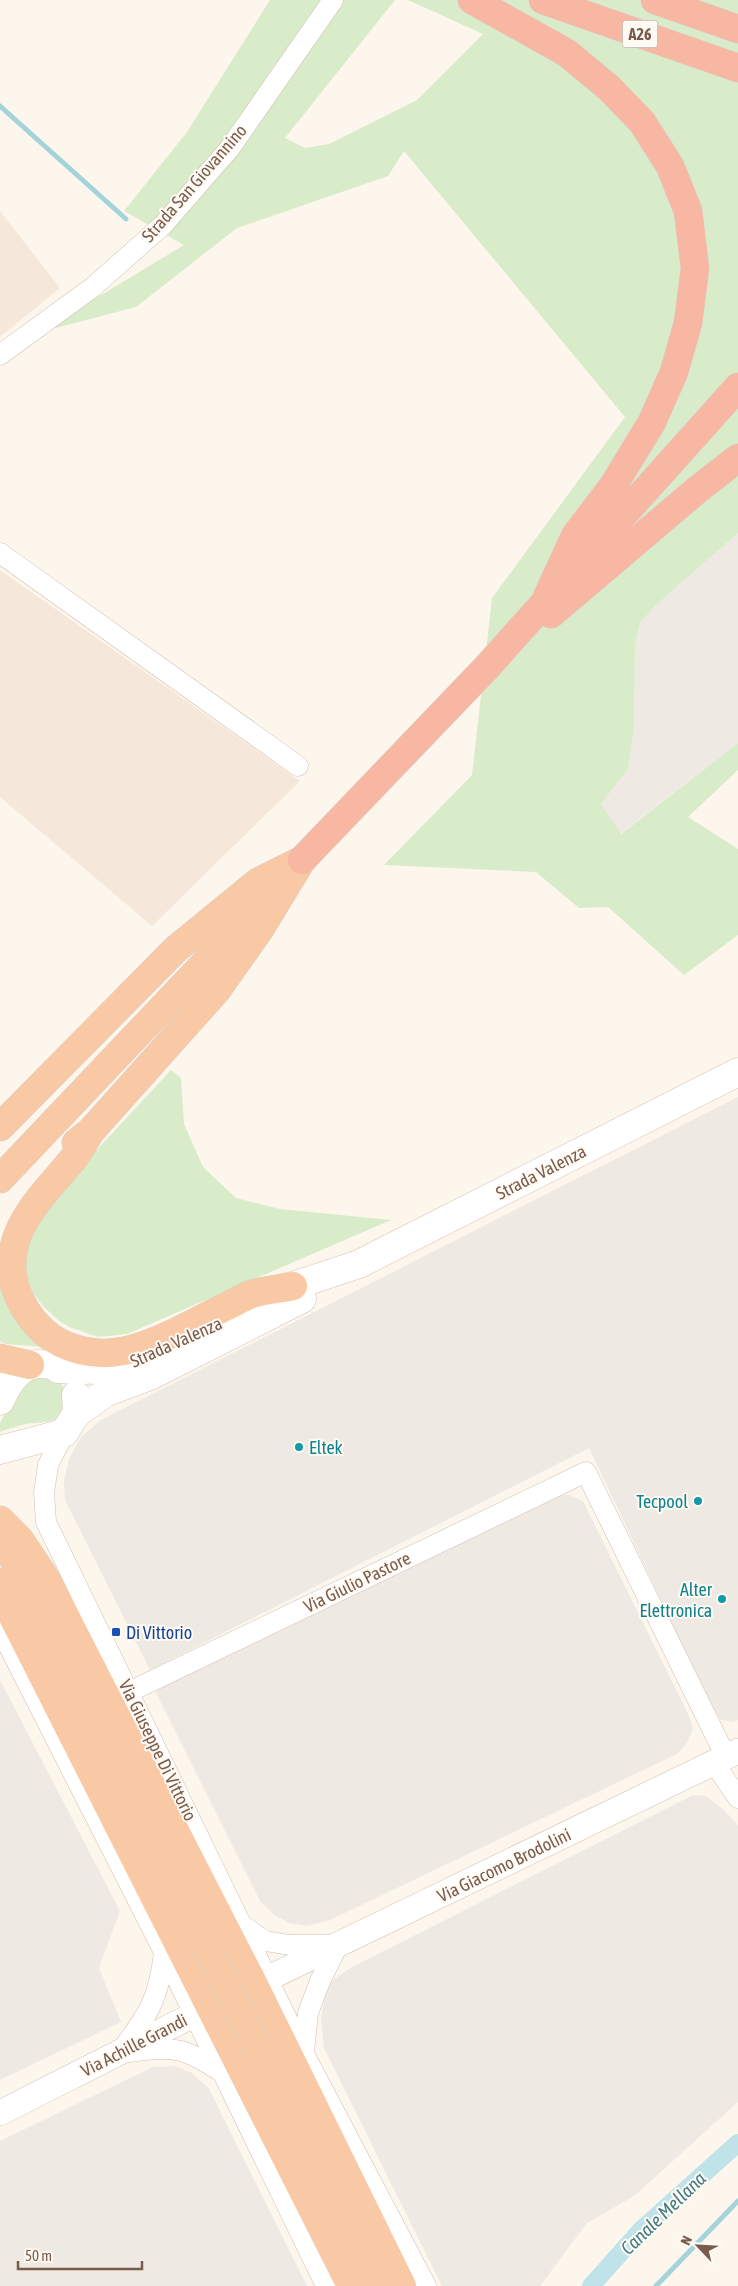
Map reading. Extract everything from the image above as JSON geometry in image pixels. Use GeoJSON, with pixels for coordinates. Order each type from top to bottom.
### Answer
{"type":"FeatureCollection","features":[{"type":"Feature","properties":{"kind":"highway"},"geometry":{"type":"LineString","coordinates":[[472,0],[567,53],[609,88],[642,122],[670,166],[688,211],[694,268],[688,323],[674,372],[642,438],[613,486],[575,536],[548,597]]}},
{"type":"Feature","properties":{"kind":"highway","name":"A26"},"geometry":{"type":"LineString","coordinates":[[543,0],[738,68]]}},
{"type":"Feature","properties":{"kind":"highway","name":"A26"},"geometry":{"type":"LineString","coordinates":[[655,0],[738,29]]}},
{"type":"Feature","properties":{"kind":"highway"},"geometry":{"type":"LineString","coordinates":[[0,1179],[486,668],[738,387]]}},
{"type":"Feature","properties":{"kind":"highway"},"geometry":{"type":"LineString","coordinates":[[486,668],[697,490],[738,458]]}},
{"type":"Feature","properties":{"kind":"highway"},"geometry":{"type":"LineString","coordinates":[[3,1125],[176,949],[258,882],[302,860]]}},
{"type":"Feature","properties":{"kind":"highway"},"geometry":{"type":"LineString","coordinates":[[0,1229],[65,1152],[91,1131],[218,990],[260,929],[302,860]]}},
{"type":"Feature","properties":{"kind":"highway"},"geometry":{"type":"LineString","coordinates":[[91,1131],[74,1158],[31,1207],[18,1230],[13,1251],[11,1273],[20,1302],[32,1321],[49,1337],[71,1348],[95,1353],[125,1351],[168,1335],[252,1294],[293,1286]]}},
{"type":"Feature","properties":{"kind":"highway"},"geometry":{"type":"LineString","coordinates":[[0,1358],[30,1365]]}},
{"type":"Feature","properties":{"kind":"highway"},"geometry":{"type":"LineString","coordinates":[[0,1520],[20,1540],[46,1580],[262,1981],[402,2286]]}},
{"type":"Feature","properties":{"kind":"highway"},"geometry":{"type":"LineString","coordinates":[[0,1532],[376,2286]]}},
{"type":"Feature","properties":{"kind":"highway"},"geometry":{"type":"LineString","coordinates":[[0,1582],[8,1608],[201,2011],[351,2286]]}},
{"type":"Feature","properties":{"kind":"main road","name":"Strada Valenza"},"geometry":{"type":"LineString","coordinates":[[70,1423],[105,1393],[150,1376],[300,1300],[344,1270],[738,1072]]}},
{"type":"Feature","properties":{"kind":"main road","name":"Strada Valenza"},"geometry":{"type":"LineString","coordinates":[[30,1365],[45,1364],[58,1369],[110,1370],[141,1360],[293,1286],[344,1270]]}},
{"type":"Feature","properties":{"kind":"main road"},"geometry":{"type":"LineString","coordinates":[[0,1401],[16,1373],[30,1365]]}},
{"type":"Feature","properties":{"kind":"main road"},"geometry":{"type":"LineString","coordinates":[[0,1450],[70,1423],[77,1398],[70,1382],[58,1369]]}},
{"type":"Feature","properties":{"kind":"street","name":"Strada San Giovannino"},"geometry":{"type":"LineString","coordinates":[[0,355],[92,287],[163,225],[230,148],[333,0]]}},
{"type":"Feature","properties":{"kind":"street"},"geometry":{"type":"LineString","coordinates":[[0,553],[298,766]]}},
{"type":"Feature","properties":{"kind":"street","name":"Via Giuseppe Di Vittorio"},"geometry":{"type":"LineString","coordinates":[[70,1423],[48,1465],[44,1493],[46,1522],[244,1926],[262,1981],[304,2054],[426,2286]]}},
{"type":"Feature","properties":{"kind":"street","name":"Via Giulio Pastore"},"geometry":{"type":"LineString","coordinates":[[129,1692],[586,1472],[726,1757]]}},
{"type":"Feature","properties":{"kind":"street"},"geometry":{"type":"LineString","coordinates":[[0,1629],[164,1952],[201,2011],[225,2074],[326,2286]]}},
{"type":"Feature","properties":{"kind":"street"},"geometry":{"type":"LineString","coordinates":[[726,1757],[738,1798]]}},
{"type":"Feature","properties":{"kind":"street","name":"Via Giacomo Brodolini"},"geometry":{"type":"LineString","coordinates":[[262,1981],[726,1757]]}},
{"type":"Feature","properties":{"kind":"street"},"geometry":{"type":"LineString","coordinates":[[244,1926],[265,1941],[290,1945],[338,1945],[320,1981],[308,2013],[304,2054]]}},
{"type":"Feature","properties":{"kind":"street"},"geometry":{"type":"LineString","coordinates":[[119,2053],[147,2017],[160,1984],[164,1952]]}},
{"type":"Feature","properties":{"kind":"street","name":"Via Achille Grandi"},"geometry":{"type":"LineString","coordinates":[[0,2113],[262,1981]]}},
{"type":"Feature","properties":{"kind":"street"},"geometry":{"type":"LineString","coordinates":[[119,2053],[166,2047],[194,2054],[225,2074]]}},
{"type":"Feature","properties":{"kind":"shaded area"},"geometry":{"type":"Polygon","coordinates":[[[0,211],[60,288],[0,337],[0,211]]]}},
{"type":"Feature","properties":{"kind":"shaded area"},"geometry":{"type":"Polygon","coordinates":[[[738,533],[738,743],[620,834],[601,804],[628,769],[634,730],[635,645],[640,623],[655,606],[738,533]]]}},
{"type":"Feature","properties":{"kind":"shaded area"},"geometry":{"type":"Polygon","coordinates":[[[0,570],[300,781],[152,926],[0,797],[0,570]]]}},
{"type":"Feature","properties":{"kind":"shaded area"},"geometry":{"type":"Polygon","coordinates":[[[738,1097],[738,1720],[733,1722],[721,1720],[714,1712],[589,1448],[150,1670],[65,1500],[64,1481],[69,1459],[81,1437],[101,1420],[738,1097]]]}},
{"type":"Feature","properties":{"kind":"shaded area"},"geometry":{"type":"Polygon","coordinates":[[[554,1495],[570,1495],[583,1501],[689,1716],[693,1729],[687,1743],[677,1754],[330,1920],[307,1926],[289,1923],[273,1914],[260,1901],[155,1691],[554,1495]]]}},
{"type":"Feature","properties":{"kind":"shaded area"},"geometry":{"type":"Polygon","coordinates":[[[0,1680],[120,1911],[99,1968],[121,2022],[0,2080],[0,1680]]]}},
{"type":"Feature","properties":{"kind":"shaded area"},"geometry":{"type":"Polygon","coordinates":[[[693,1795],[706,1796],[724,1810],[738,1825],[738,2102],[634,2196],[587,2223],[540,2286],[442,2286],[324,2048],[321,2019],[324,1999],[332,1981],[350,1968],[693,1795]]]}},
{"type":"Feature","properties":{"kind":"shaded area"},"geometry":{"type":"Polygon","coordinates":[[[174,2066],[192,2073],[209,2089],[307,2286],[0,2286],[0,2141],[153,2067],[174,2066]]]}},
{"type":"Feature","properties":{"kind":"green space"},"geometry":{"type":"Polygon","coordinates":[[[270,0],[395,0],[285,138],[305,148],[329,144],[417,100],[483,34],[408,0],[738,0],[738,533],[655,606],[640,623],[635,645],[634,730],[628,769],[601,804],[621,834],[738,743],[738,770],[688,817],[738,849],[738,935],[684,975],[608,907],[579,908],[536,872],[384,865],[472,775],[492,598],[625,417],[404,151],[388,176],[237,228],[136,307],[40,332],[184,245],[124,211],[187,132],[270,0]]]}},
{"type":"Feature","properties":{"kind":"green space"},"geometry":{"type":"Polygon","coordinates":[[[171,1070],[181,1078],[184,1124],[203,1167],[236,1198],[280,1209],[391,1220],[127,1334],[98,1337],[69,1327],[43,1306],[33,1293],[26,1277],[23,1252],[40,1211],[171,1070]]]}},
{"type":"Feature","properties":{"kind":"green space"},"geometry":{"type":"Polygon","coordinates":[[[0,1255],[46,1347],[5,1344],[0,1341],[0,1255]]]}},
{"type":"Feature","properties":{"kind":"green space"},"geometry":{"type":"Polygon","coordinates":[[[36,1374],[55,1379],[62,1385],[65,1394],[62,1412],[54,1420],[26,1424],[0,1432],[0,1423],[21,1384],[36,1374]]]}},
{"type":"Feature","properties":{"kind":"waterway"},"geometry":{"type":"LineString","coordinates":[[0,106],[126,219]]}},
{"type":"Feature","properties":{"kind":"waterway","name":"Canale Mellana"},"geometry":{"type":"LineString","coordinates":[[591,2286],[641,2230],[738,2143]]}},
{"type":"Feature","properties":{"kind":"waterway"},"geometry":{"type":"LineString","coordinates":[[656,2286],[738,2201]]}},
{"type":"Feature","properties":{"kind":"place","name":"Eltek"},"geometry":{"type":"Point","coordinates":[299,1447]}},
{"type":"Feature","properties":{"kind":"place","name":"Tecpool"},"geometry":{"type":"Point","coordinates":[698,1501]}},
{"type":"Feature","properties":{"kind":"place","name":"Alter Elettronica"},"geometry":{"type":"Point","coordinates":[722,1599]}},
{"type":"Feature","properties":{"kind":"place","name":"Di Vittorio"},"geometry":{"type":"Point","coordinates":[116,1632]}}]}
